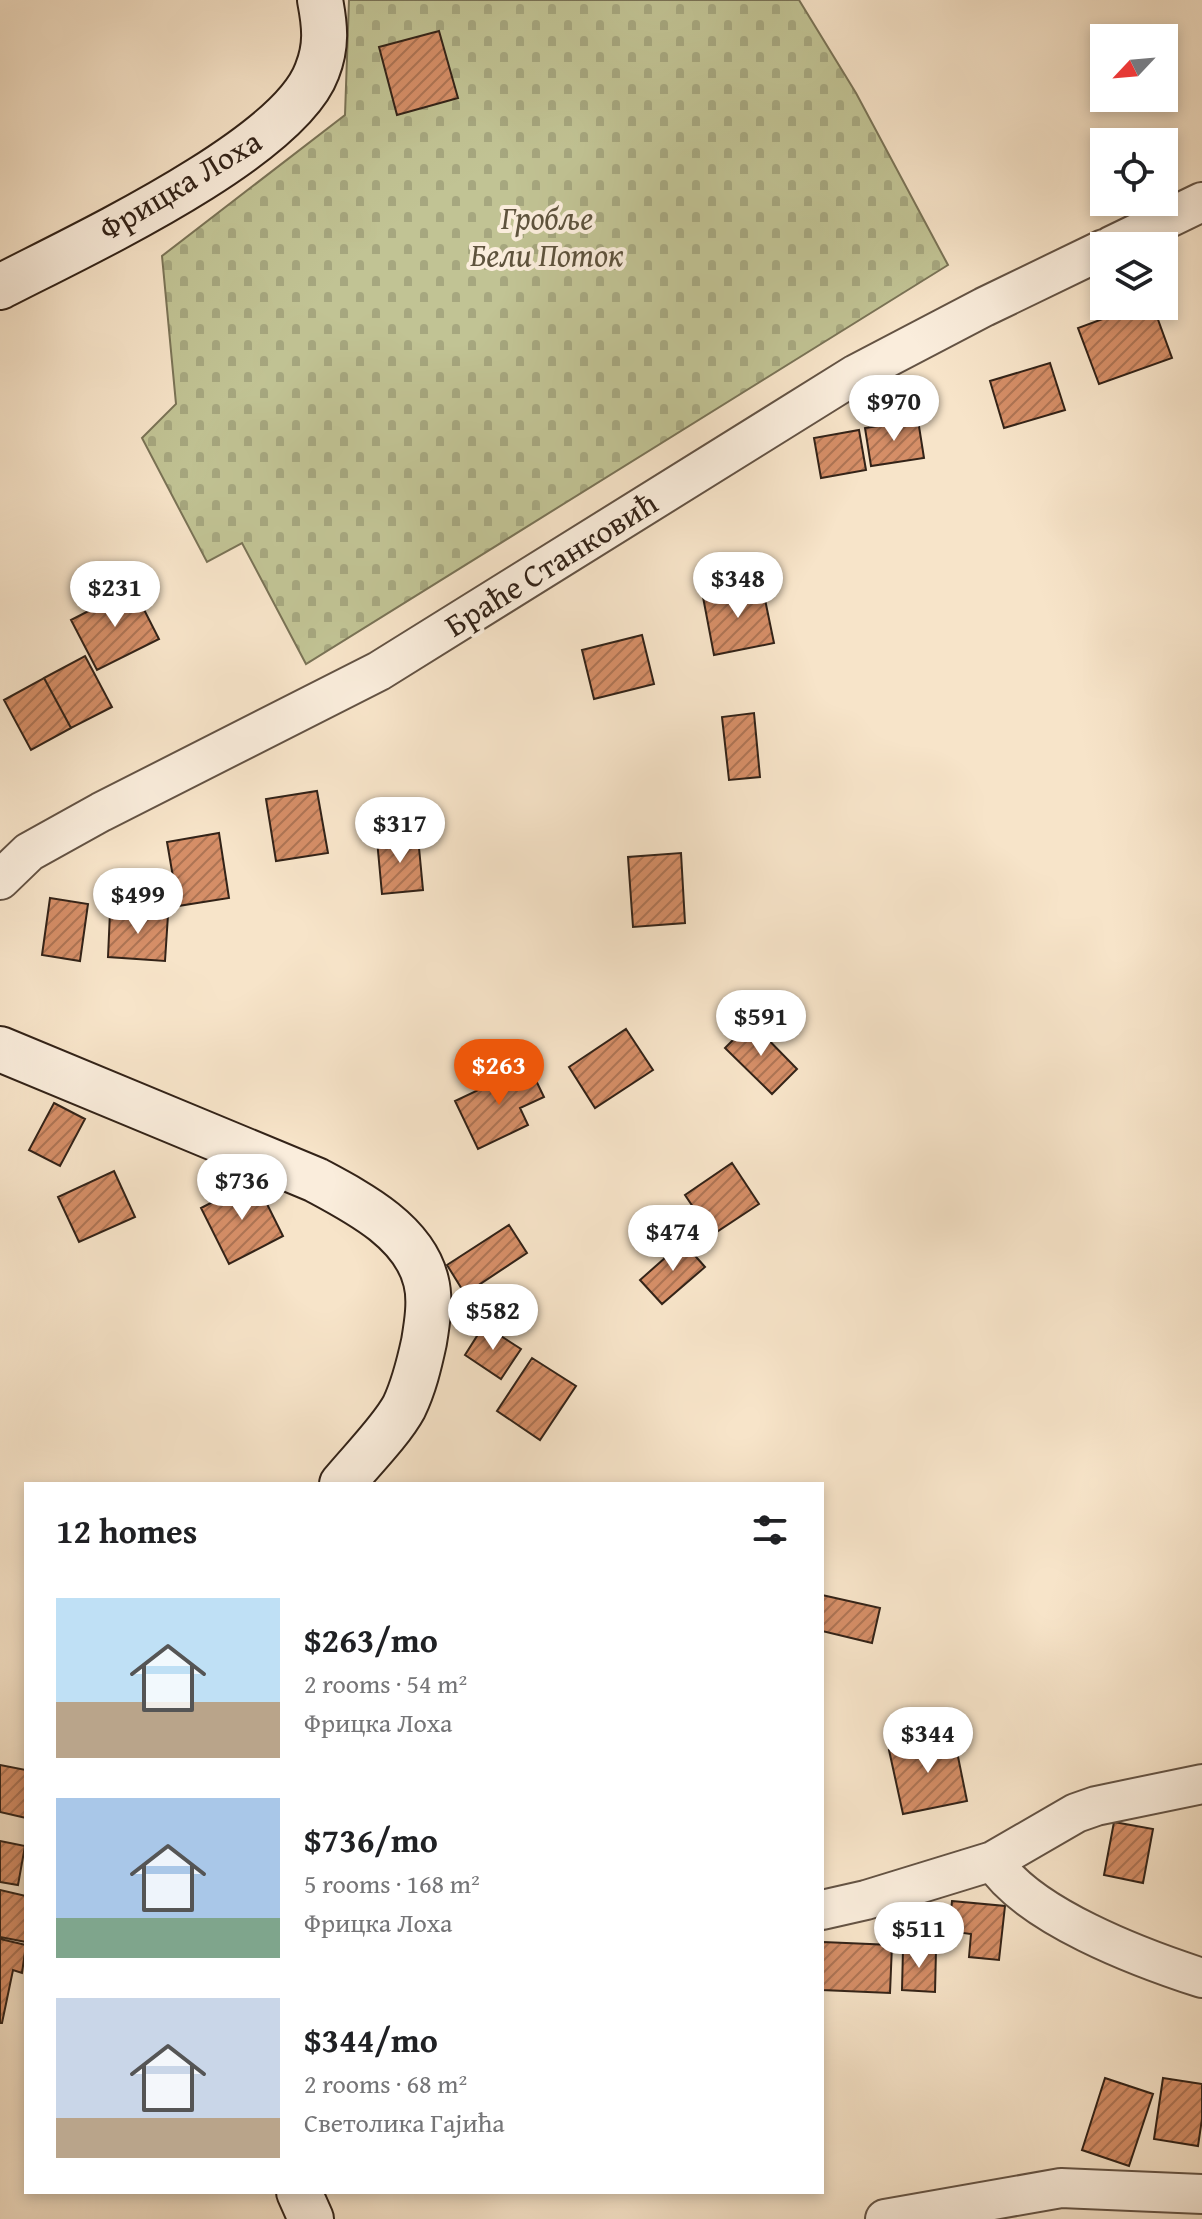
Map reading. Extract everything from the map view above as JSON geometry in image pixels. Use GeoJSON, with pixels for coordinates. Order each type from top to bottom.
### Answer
{"type":"FeatureCollection","features":[{"type":"Feature","properties":{"kind":"street","name":"Фрицка Лоха"},"geometry":{"type":"LineString","coordinates":[[0,287],[187,187],[278,124],[303,96],[317,72],[327,33],[320,0]]}},
{"type":"Feature","properties":{"kind":"street"},"geometry":{"type":"LineString","coordinates":[[1140,232],[1202,202]]}},
{"type":"Feature","properties":{"kind":"street","name":"Браће Станковић"},"geometry":{"type":"LineString","coordinates":[[0,880],[29,852],[101,812],[379,671],[856,374],[1090,256]]}},
{"type":"Feature","properties":{"kind":"street"},"geometry":{"type":"LineString","coordinates":[[0,1049],[316,1180],[391,1228],[410,1248],[426,1281],[427,1322],[418,1371],[403,1409],[344,1482]]}},
{"type":"Feature","properties":{"kind":"street"},"geometry":{"type":"LineString","coordinates":[[824,1909],[909,1888],[993,1861],[1076,1813],[1096,1806],[1202,1784]]}},
{"type":"Feature","properties":{"kind":"street"},"geometry":{"type":"LineString","coordinates":[[993,1861],[1004,1879],[1026,1897],[1075,1925],[1155,1962],[1202,1978]]}},
{"type":"Feature","properties":{"kind":"street"},"geometry":{"type":"LineString","coordinates":[[885,2219],[1061,2188],[1202,2194]]}},
{"type":"Feature","properties":{"kind":"street"},"geometry":{"type":"LineString","coordinates":[[300,2194],[311,2219]]}},
{"type":"Feature","properties":{"kind":"green space","name":"Гробље Бели Поток"},"geometry":{"type":"Polygon","coordinates":[[[349,0],[799,0],[856,93],[948,265],[306,664],[242,543],[207,562],[142,438],[176,404],[162,256],[345,115],[349,0]]]}},
{"type":"Feature","properties":{"kind":"building"},"geometry":{"type":"Polygon","coordinates":[[[439,31],[458,98],[397,115],[379,47],[439,31]]]}},
{"type":"Feature","properties":{"kind":"building"},"geometry":{"type":"Polygon","coordinates":[[[1100,320],[1158,320],[1172,358],[1099,384],[1078,328],[1100,320]]]}},
{"type":"Feature","properties":{"kind":"building"},"geometry":{"type":"Polygon","coordinates":[[[1050,363],[1065,410],[1004,428],[990,381],[1050,363]]]}},
{"type":"Feature","properties":{"kind":"building"},"geometry":{"type":"Polygon","coordinates":[[[918,420],[924,458],[871,466],[865,428],[918,420]]]}},
{"type":"Feature","properties":{"kind":"building"},"geometry":{"type":"Polygon","coordinates":[[[859,430],[866,470],[821,478],[814,438],[859,430]]]}},
{"type":"Feature","properties":{"kind":"building"},"geometry":{"type":"Polygon","coordinates":[[[762,585],[774,643],[714,655],[703,597],[762,585]]]}},
{"type":"Feature","properties":{"kind":"building"},"geometry":{"type":"Polygon","coordinates":[[[133,588],[159,639],[97,670],[71,620],[133,588]]]}},
{"type":"Feature","properties":{"kind":"building"},"geometry":{"type":"Polygon","coordinates":[[[642,635],[654,684],[594,699],[582,650],[642,635]]]}},
{"type":"Feature","properties":{"kind":"building"},"geometry":{"type":"Polygon","coordinates":[[[85,656],[112,707],[71,728],[44,678],[85,656]]]}},
{"type":"Feature","properties":{"kind":"building"},"geometry":{"type":"Polygon","coordinates":[[[44,678],[71,728],[31,750],[4,700],[44,678]]]}},
{"type":"Feature","properties":{"kind":"building"},"geometry":{"type":"Polygon","coordinates":[[[754,713],[760,777],[729,780],[722,717],[754,713]]]}},
{"type":"Feature","properties":{"kind":"building"},"geometry":{"type":"Polygon","coordinates":[[[317,791],[328,853],[276,861],[266,799],[317,791]]]}},
{"type":"Feature","properties":{"kind":"building"},"geometry":{"type":"Polygon","coordinates":[[[219,833],[229,898],[178,906],[167,842],[219,833]]]}},
{"type":"Feature","properties":{"kind":"building"},"geometry":{"type":"Polygon","coordinates":[[[418,837],[423,890],[382,894],[377,840],[418,837]]]}},
{"type":"Feature","properties":{"kind":"building"},"geometry":{"type":"Polygon","coordinates":[[[681,853],[685,923],[633,927],[628,857],[681,853]]]}},
{"type":"Feature","properties":{"kind":"building"},"geometry":{"type":"Polygon","coordinates":[[[50,898],[88,904],[80,961],[42,955],[50,898]]]}},
{"type":"Feature","properties":{"kind":"building"},"geometry":{"type":"Polygon","coordinates":[[[110,912],[168,915],[165,961],[108,957],[110,912]]]}},
{"type":"Feature","properties":{"kind":"building"},"geometry":{"type":"Polygon","coordinates":[[[751,1022],[797,1069],[772,1094],[725,1048],[751,1022]]]}},
{"type":"Feature","properties":{"kind":"building"},"geometry":{"type":"Polygon","coordinates":[[[626,1029],[653,1070],[595,1108],[569,1067],[626,1029]]]}},
{"type":"Feature","properties":{"kind":"building"},"geometry":{"type":"Polygon","coordinates":[[[529,1066],[544,1097],[520,1108],[528,1125],[478,1149],[455,1101],[529,1066]]]}},
{"type":"Feature","properties":{"kind":"building"},"geometry":{"type":"Polygon","coordinates":[[[54,1103],[85,1119],[60,1166],[29,1150],[54,1103]]]}},
{"type":"Feature","properties":{"kind":"building"},"geometry":{"type":"Polygon","coordinates":[[[732,1163],[759,1204],[712,1235],[685,1195],[732,1163]]]}},
{"type":"Feature","properties":{"kind":"building"},"geometry":{"type":"Polygon","coordinates":[[[114,1171],[135,1217],[79,1242],[58,1197],[114,1171]]]}},
{"type":"Feature","properties":{"kind":"building"},"geometry":{"type":"Polygon","coordinates":[[[255,1180],[283,1236],[229,1264],[201,1208],[255,1180]]]}},
{"type":"Feature","properties":{"kind":"building"},"geometry":{"type":"Polygon","coordinates":[[[509,1225],[527,1253],[465,1294],[447,1265],[509,1225]]]}},
{"type":"Feature","properties":{"kind":"building"},"geometry":{"type":"Polygon","coordinates":[[[683,1242],[705,1267],[662,1304],[640,1280],[683,1242]]]}},
{"type":"Feature","properties":{"kind":"building"},"geometry":{"type":"Polygon","coordinates":[[[484,1325],[521,1349],[501,1379],[465,1355],[484,1325]]]}},
{"type":"Feature","properties":{"kind":"building"},"geometry":{"type":"Polygon","coordinates":[[[532,1358],[576,1386],[540,1440],[497,1411],[532,1358]]]}},
{"type":"Feature","properties":{"kind":"building"},"geometry":{"type":"Polygon","coordinates":[[[824,1595],[880,1608],[872,1643],[824,1631],[824,1595]]]}},
{"type":"Feature","properties":{"kind":"building"},"geometry":{"type":"Polygon","coordinates":[[[954,1737],[967,1801],[903,1814],[889,1750],[954,1737]]]}},
{"type":"Feature","properties":{"kind":"building"},"geometry":{"type":"Polygon","coordinates":[[[0,1765],[24,1770],[24,1818],[0,1812],[0,1765]]]}},
{"type":"Feature","properties":{"kind":"building"},"geometry":{"type":"Polygon","coordinates":[[[1114,1822],[1153,1829],[1143,1883],[1104,1875],[1114,1822]]]}},
{"type":"Feature","properties":{"kind":"building"},"geometry":{"type":"Polygon","coordinates":[[[0,1841],[24,1846],[18,1885],[0,1882],[0,1841]]]}},
{"type":"Feature","properties":{"kind":"building"},"geometry":{"type":"Polygon","coordinates":[[[0,1890],[24,1896],[24,1942],[0,1937],[0,1890]]]}},
{"type":"Feature","properties":{"kind":"building"},"geometry":{"type":"Polygon","coordinates":[[[952,1901],[1005,1906],[999,1960],[969,1957],[971,1934],[949,1931],[952,1901]]]}},
{"type":"Feature","properties":{"kind":"building"},"geometry":{"type":"Polygon","coordinates":[[[0,1939],[24,1945],[24,1959],[22,1973],[13,1970],[0,2023],[0,1939]]]}},
{"type":"Feature","properties":{"kind":"building"},"geometry":{"type":"Polygon","coordinates":[[[824,1942],[892,1945],[890,1993],[824,1990],[824,1942]]]}},
{"type":"Feature","properties":{"kind":"building"},"geometry":{"type":"Polygon","coordinates":[[[903,1949],[936,1950],[935,1992],[902,1990],[903,1949]]]}},
{"type":"Feature","properties":{"kind":"building"},"geometry":{"type":"Polygon","coordinates":[[[1105,2078],[1153,2094],[1129,2166],[1082,2150],[1105,2078]]]}},
{"type":"Feature","properties":{"kind":"building"},"geometry":{"type":"Polygon","coordinates":[[[1163,2078],[1202,2084],[1198,2146],[1154,2139],[1163,2078]]]}}]}
